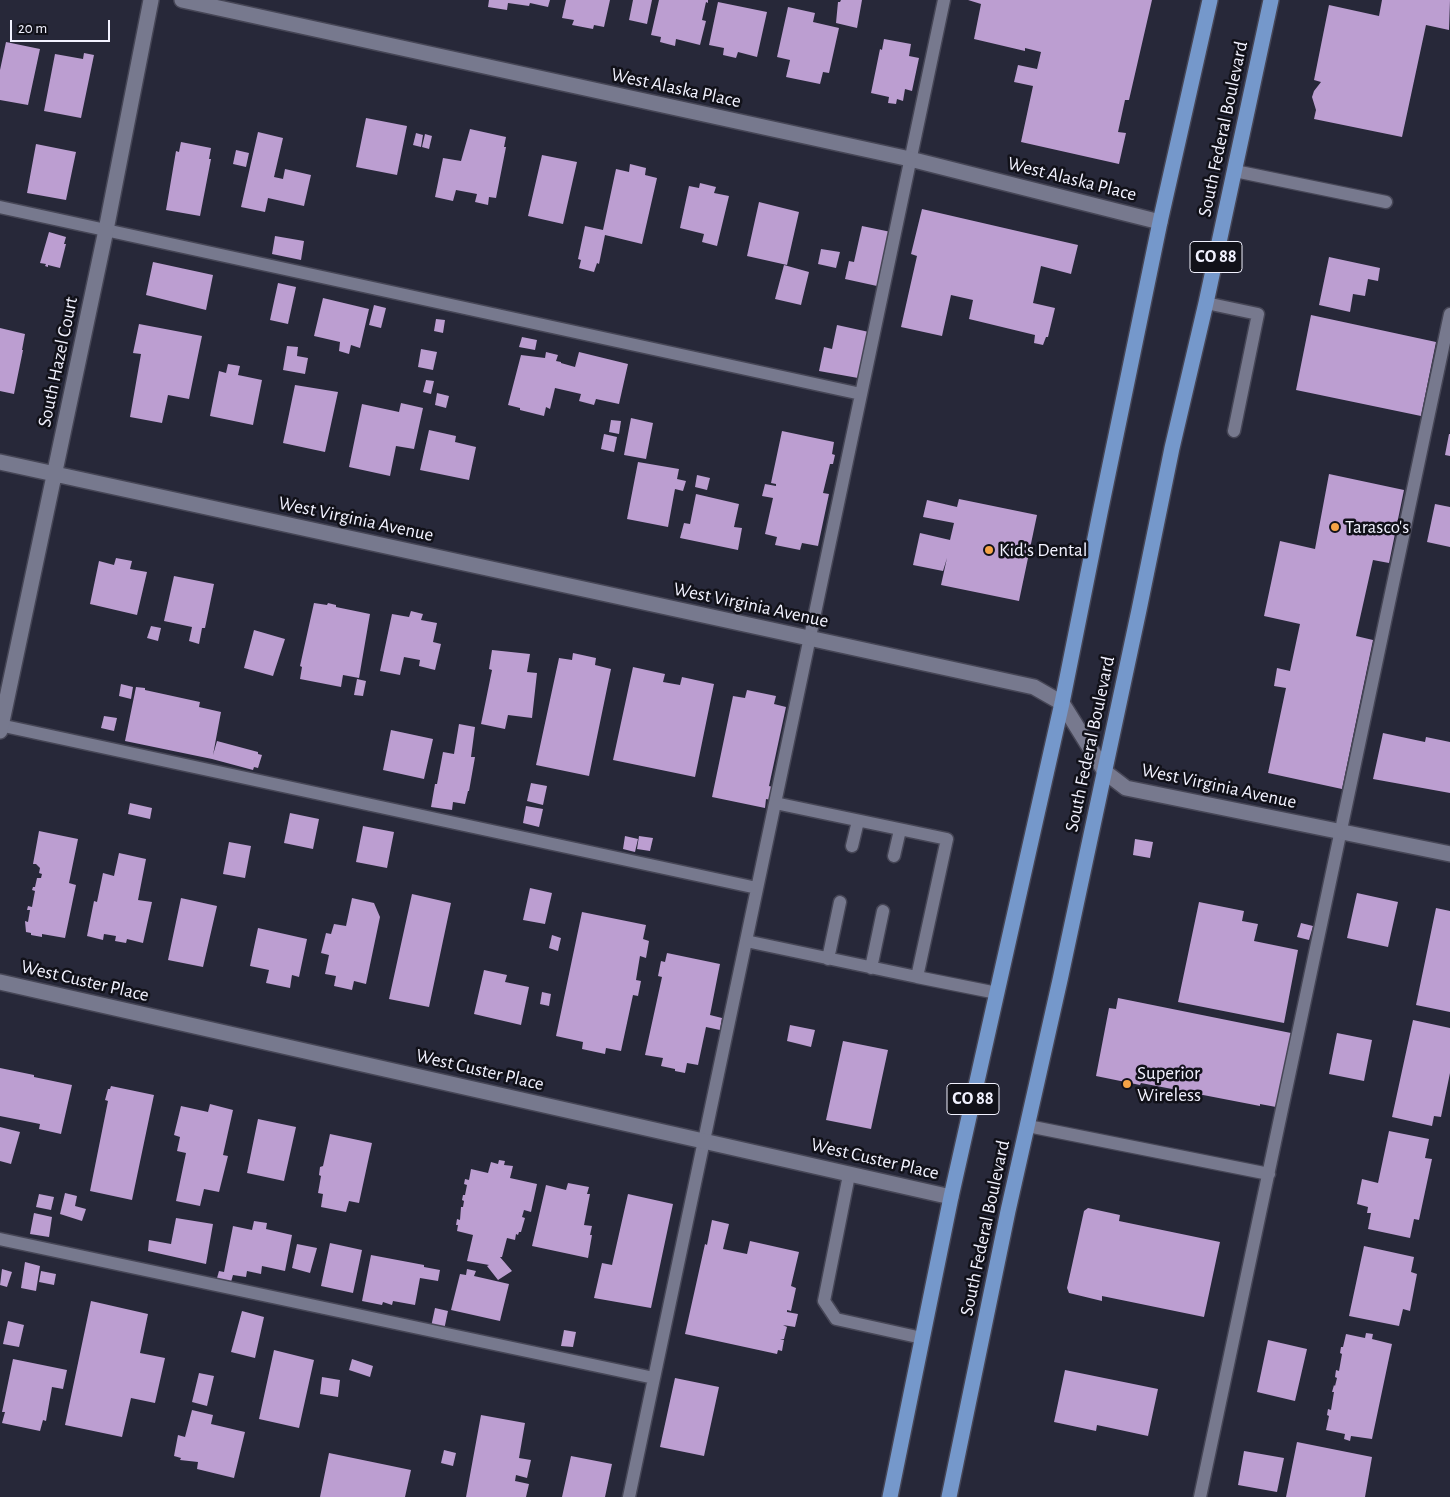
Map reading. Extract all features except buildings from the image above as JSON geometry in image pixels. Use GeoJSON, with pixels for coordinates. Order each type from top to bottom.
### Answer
{"type":"FeatureCollection","features":[{"type":"Feature","properties":{"kind":"main road","name":"South Federal Boulevard"},"geometry":{"type":"LineString","coordinates":[[890,1497],[951,1197],[1062,703],[1160,222],[1210,0]]}},
{"type":"Feature","properties":{"kind":"main road","name":"South Federal Boulevard"},"geometry":{"type":"LineString","coordinates":[[949,1497],[1008,1211],[1105,772],[1172,448],[1206,303],[1270,0]]}},
{"type":"Feature","properties":{"kind":"street","name":"South Hazel Court"},"geometry":{"type":"LineString","coordinates":[[0,727],[55,474],[152,0]]}},
{"type":"Feature","properties":{"kind":"street","name":"West Alaska Place"},"geometry":{"type":"LineString","coordinates":[[182,0],[910,159],[1160,222]]}},
{"type":"Feature","properties":{"kind":"street","name":"West Virginia Avenue"},"geometry":{"type":"LineString","coordinates":[[0,462],[1034,687],[1062,703],[1105,772],[1126,788],[1450,854]]}},
{"type":"Feature","properties":{"kind":"street","name":"West Custer Place"},"geometry":{"type":"LineString","coordinates":[[0,982],[951,1197]]}},
{"type":"Feature","properties":{"kind":"lane"},"geometry":{"type":"LineString","coordinates":[[629,1497],[944,0]]}},
{"type":"Feature","properties":{"kind":"lane"},"geometry":{"type":"LineString","coordinates":[[1234,171],[1386,202]]}},
{"type":"Feature","properties":{"kind":"lane"},"geometry":{"type":"LineString","coordinates":[[0,207],[861,394]]}},
{"type":"Feature","properties":{"kind":"lane"},"geometry":{"type":"LineString","coordinates":[[1206,303],[1258,314],[1234,431]]}},
{"type":"Feature","properties":{"kind":"lane"},"geometry":{"type":"LineString","coordinates":[[1200,1497],[1450,314]]}},
{"type":"Feature","properties":{"kind":"lane"},"geometry":{"type":"LineString","coordinates":[[0,727],[757,888]]}},
{"type":"Feature","properties":{"kind":"lane"},"geometry":{"type":"LineString","coordinates":[[775,803],[947,839],[917,977]]}},
{"type":"Feature","properties":{"kind":"lane"},"geometry":{"type":"LineString","coordinates":[[852,846],[858,821]]}},
{"type":"Feature","properties":{"kind":"lane"},"geometry":{"type":"LineString","coordinates":[[894,856],[900,830]]}},
{"type":"Feature","properties":{"kind":"lane"},"geometry":{"type":"LineString","coordinates":[[828,959],[840,902]]}},
{"type":"Feature","properties":{"kind":"lane"},"geometry":{"type":"LineString","coordinates":[[871,968],[883,911]]}},
{"type":"Feature","properties":{"kind":"lane"},"geometry":{"type":"LineString","coordinates":[[746,941],[997,993]]}},
{"type":"Feature","properties":{"kind":"lane"},"geometry":{"type":"LineString","coordinates":[[1028,1126],[1269,1174]]}},
{"type":"Feature","properties":{"kind":"lane"},"geometry":{"type":"LineString","coordinates":[[849,1175],[824,1301],[836,1319],[922,1338]]}},
{"type":"Feature","properties":{"kind":"lane"},"geometry":{"type":"LineString","coordinates":[[0,1239],[654,1378]]}},
{"type":"Feature","properties":{"kind":"place","name":"Tarasco's"},"geometry":{"type":"Point","coordinates":[1335,527]}},
{"type":"Feature","properties":{"kind":"place","name":"Kid's Dental"},"geometry":{"type":"Point","coordinates":[989,550]}},
{"type":"Feature","properties":{"kind":"place","name":"Superior Wireless"},"geometry":{"type":"Point","coordinates":[1127,1084]}}]}
